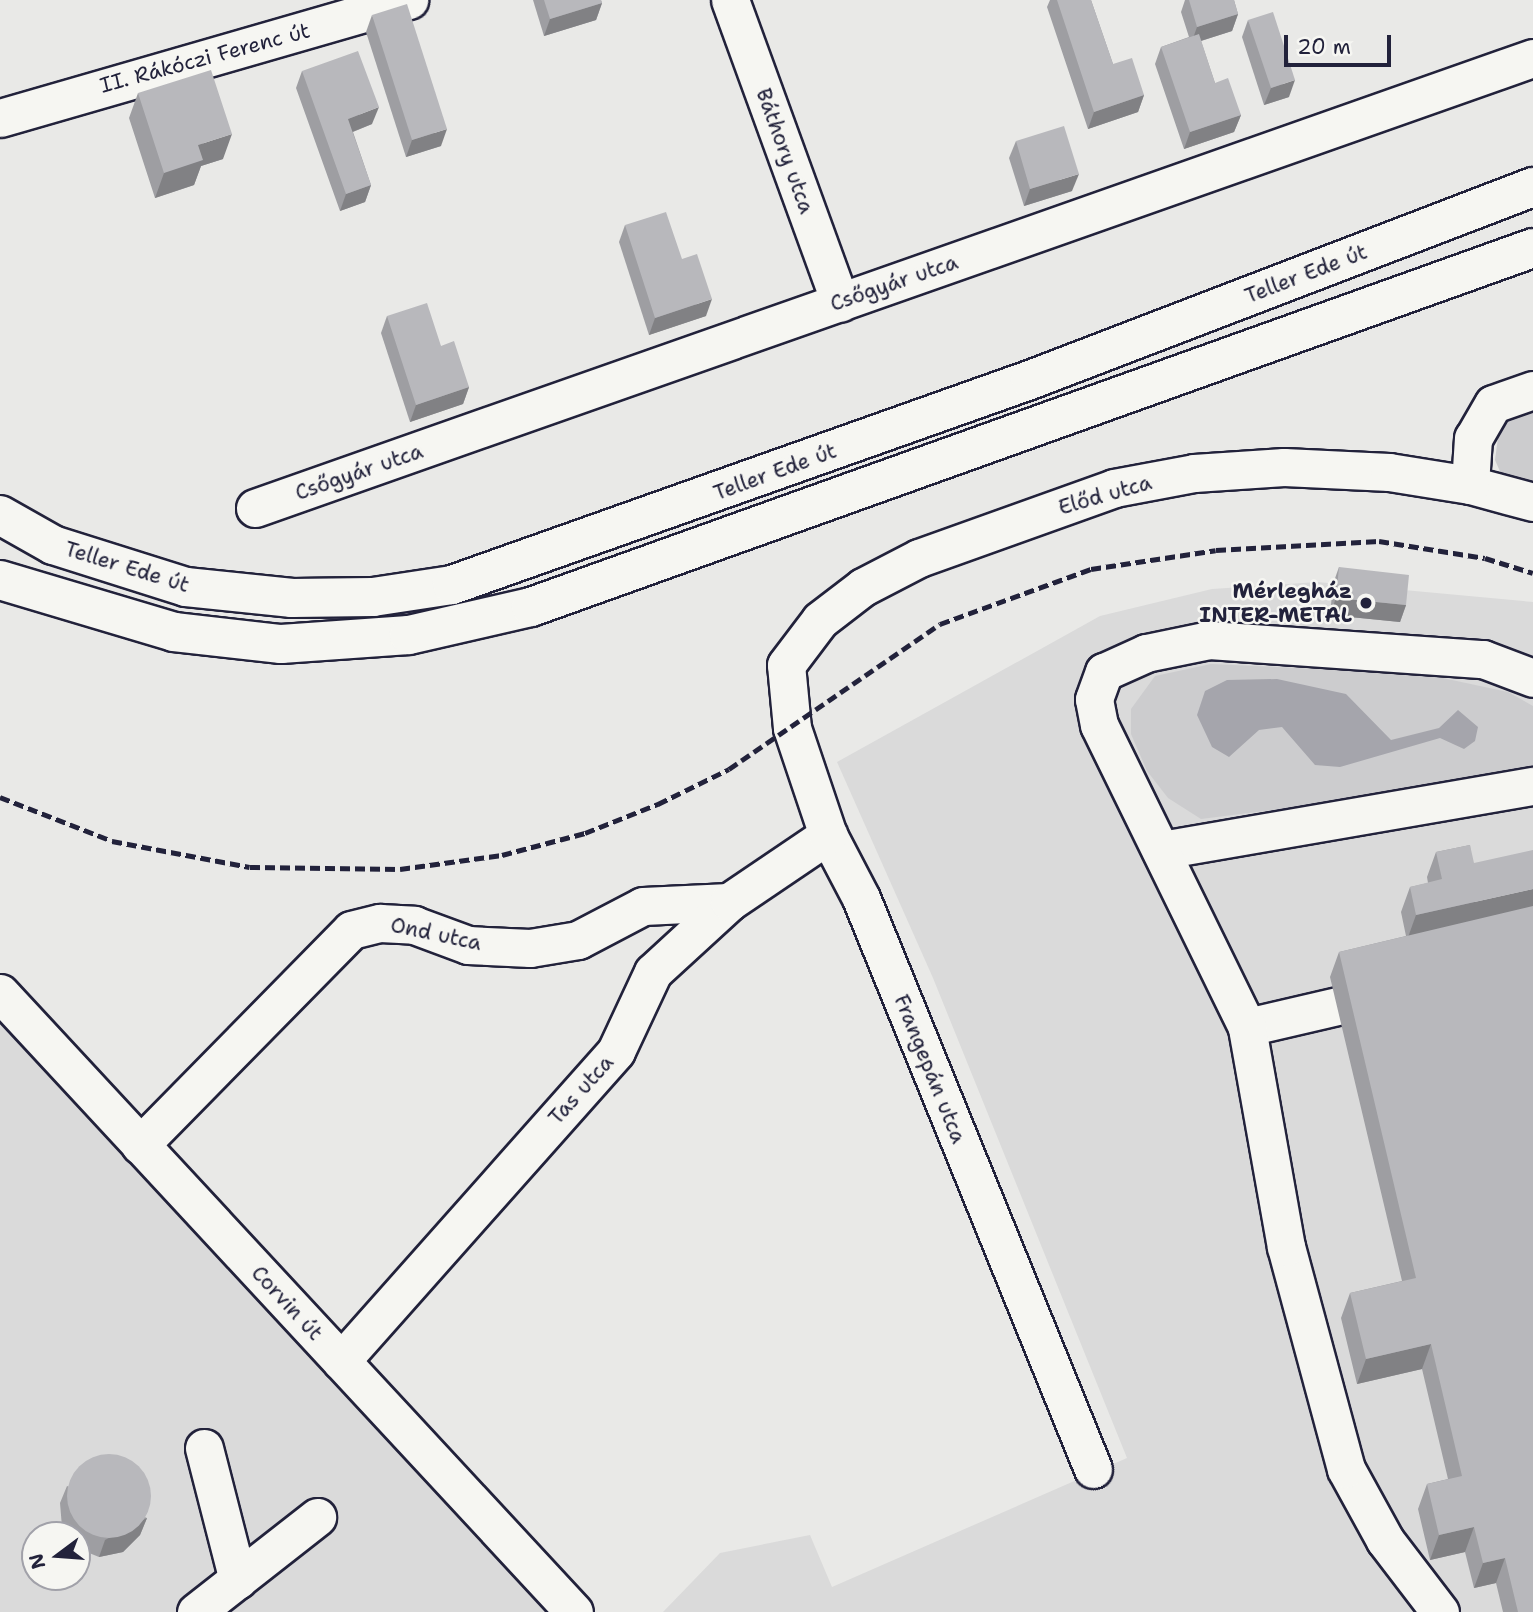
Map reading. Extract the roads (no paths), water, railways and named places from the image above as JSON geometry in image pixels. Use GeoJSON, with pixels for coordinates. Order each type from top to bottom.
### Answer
{"type":"FeatureCollection","features":[{"type":"Feature","properties":{"kind":"main road","name":"Teller Ede út"},"geometry":{"type":"LineString","coordinates":[[0,515],[53,545],[186,587],[292,598],[373,597],[452,585],[1030,380],[1533,187]]}},
{"type":"Feature","properties":{"kind":"main road","name":"Teller Ede út"},"geometry":{"type":"LineString","coordinates":[[0,580],[174,632],[281,644],[409,635],[531,607],[1533,248]]}},
{"type":"Feature","properties":{"kind":"street","name":"II. Rákóczi Ferenc út"},"geometry":{"type":"LineString","coordinates":[[0,117],[409,0]]}},
{"type":"Feature","properties":{"kind":"street","name":"Báthory utca"},"geometry":{"type":"LineString","coordinates":[[730,0],[840,303]]}},
{"type":"Feature","properties":{"kind":"street","name":"Csőgyár utca"},"geometry":{"type":"LineString","coordinates":[[256,508],[1533,58]]}},
{"type":"Feature","properties":{"kind":"street"},"geometry":{"type":"LineString","coordinates":[[1470,485],[1473,438],[1493,404],[1533,390]]}},
{"type":"Feature","properties":{"kind":"street","name":"Előd utca"},"geometry":{"type":"LineString","coordinates":[[786,665],[820,620],[863,587],[919,558],[1115,488],[1194,473],[1284,467],[1389,472],[1470,485],[1533,502]]}},
{"type":"Feature","properties":{"kind":"street"},"geometry":{"type":"LineString","coordinates":[[1440,1612],[1385,1540],[1346,1469],[1286,1247],[1247,1027],[1099,725],[1094,699],[1104,672],[1146,653],[1209,640],[1483,659],[1533,678]]}},
{"type":"Feature","properties":{"kind":"street","name":"Frangepán utca"},"geometry":{"type":"LineString","coordinates":[[786,665],[792,728],[828,835],[861,898],[1093,1469]]}},
{"type":"Feature","properties":{"kind":"street"},"geometry":{"type":"LineString","coordinates":[[1161,850],[1533,786]]}},
{"type":"Feature","properties":{"kind":"street","name":"Tas utca"},"geometry":{"type":"LineString","coordinates":[[341,1361],[617,1051],[653,972],[729,902],[828,835]]}},
{"type":"Feature","properties":{"kind":"street","name":"Ond utca"},"geometry":{"type":"LineString","coordinates":[[140,1145],[351,930],[380,923],[414,925],[468,945],[530,948],[578,940],[643,906],[729,902]]}},
{"type":"Feature","properties":{"kind":"street","name":"Corvin út"},"geometry":{"type":"LineString","coordinates":[[0,993],[574,1612]]}},
{"type":"Feature","properties":{"kind":"street"},"geometry":{"type":"LineString","coordinates":[[1247,1027],[1337,1006]]}},
{"type":"Feature","properties":{"kind":"street"},"geometry":{"type":"LineString","coordinates":[[204,1448],[238,1580]]}},
{"type":"Feature","properties":{"kind":"street"},"geometry":{"type":"LineString","coordinates":[[196,1612],[317,1517]]}},
{"type":"Feature","properties":{"kind":"railway"},"geometry":{"type":"LineString","coordinates":[[0,797],[112,841],[250,867],[400,869],[502,855],[585,833],[658,804],[729,769],[940,624],[1091,569],[1216,550],[1379,541],[1485,558],[1533,573]]}},
{"type":"Feature","properties":{"kind":"place","name":"Mérlegház INTER-METAL"},"geometry":{"type":"Point","coordinates":[1366,603]}}]}
